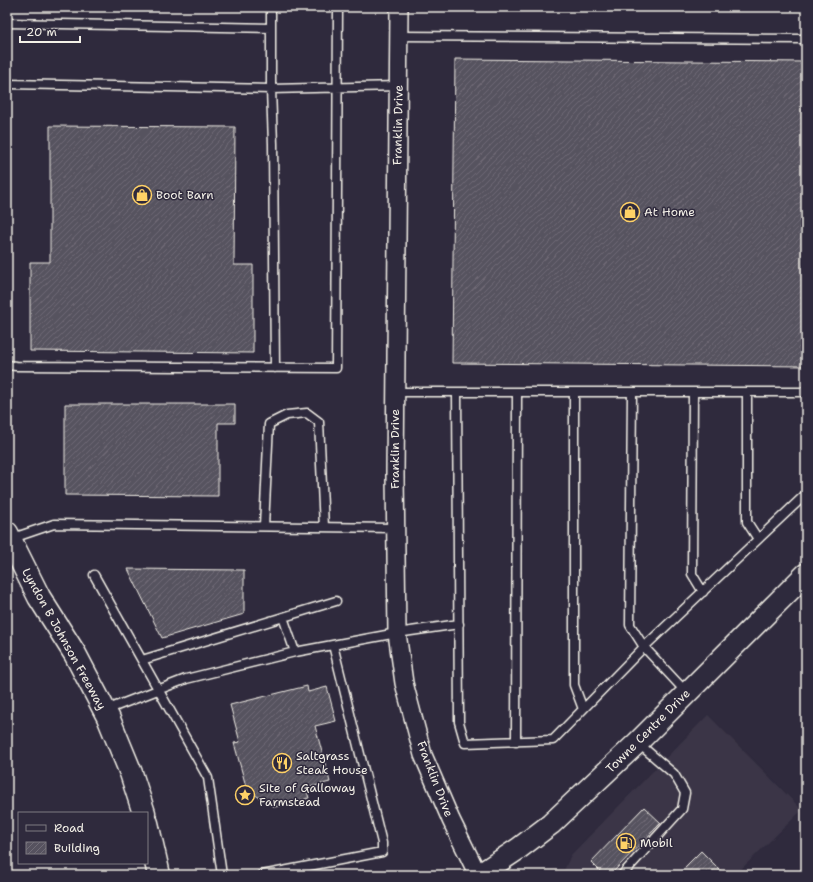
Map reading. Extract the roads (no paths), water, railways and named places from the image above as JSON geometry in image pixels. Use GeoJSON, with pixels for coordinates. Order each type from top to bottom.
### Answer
{"type":"FeatureCollection","features":[{"type":"Feature","properties":{"kind":"main road","name":"Lyndon B Johnson Freeway"},"geometry":{"type":"LineString","coordinates":[[8,536],[39,596],[75,654],[104,710],[131,773],[144,812]]}},
{"type":"Feature","properties":{"kind":"main road"},"geometry":{"type":"LineString","coordinates":[[148,826],[159,875]]}},
{"type":"Feature","properties":{"kind":"street","name":"Franklin Drive"},"geometry":{"type":"LineString","coordinates":[[399,7],[395,392],[397,633],[404,683],[423,755],[451,820],[478,875]]}},
{"type":"Feature","properties":{"kind":"street","name":"Towne Centre Drive"},"geometry":{"type":"LineString","coordinates":[[478,875],[518,849],[551,824],[638,743],[687,692],[806,574]]}},
{"type":"Feature","properties":{"kind":"lane"},"geometry":{"type":"LineString","coordinates":[[271,7],[275,368]]}},
{"type":"Feature","properties":{"kind":"lane"},"geometry":{"type":"LineString","coordinates":[[7,364],[16,366],[336,368],[338,7]]}},
{"type":"Feature","properties":{"kind":"lane"},"geometry":{"type":"LineString","coordinates":[[7,23],[271,28]]}},
{"type":"Feature","properties":{"kind":"lane"},"geometry":{"type":"LineString","coordinates":[[399,36],[806,39]]}},
{"type":"Feature","properties":{"kind":"lane"},"geometry":{"type":"LineString","coordinates":[[7,84],[271,89],[398,86]]}},
{"type":"Feature","properties":{"kind":"lane"},"geometry":{"type":"LineString","coordinates":[[395,392],[806,392]]}},
{"type":"Feature","properties":{"kind":"lane"},"geometry":{"type":"LineString","coordinates":[[457,392],[459,722],[465,743],[553,740],[644,647],[806,494]]}},
{"type":"Feature","properties":{"kind":"lane"},"geometry":{"type":"LineString","coordinates":[[516,742],[517,392]]}},
{"type":"Feature","properties":{"kind":"lane"},"geometry":{"type":"LineString","coordinates":[[574,392],[574,685],[583,709]]}},
{"type":"Feature","properties":{"kind":"lane"},"geometry":{"type":"LineString","coordinates":[[632,392],[630,625],[644,647],[687,692]]}},
{"type":"Feature","properties":{"kind":"lane"},"geometry":{"type":"LineString","coordinates":[[693,392],[692,574],[702,592]]}},
{"type":"Feature","properties":{"kind":"lane"},"geometry":{"type":"LineString","coordinates":[[747,392],[747,522],[758,539]]}},
{"type":"Feature","properties":{"kind":"lane"},"geometry":{"type":"LineString","coordinates":[[264,526],[269,424],[287,415],[307,413],[319,422],[324,528]]}},
{"type":"Feature","properties":{"kind":"lane"},"geometry":{"type":"LineString","coordinates":[[8,536],[54,524],[395,528]]}},
{"type":"Feature","properties":{"kind":"lane"},"geometry":{"type":"LineString","coordinates":[[94,575],[208,778],[222,875]]}},
{"type":"Feature","properties":{"kind":"lane"},"geometry":{"type":"LineString","coordinates":[[142,660],[336,600]]}},
{"type":"Feature","properties":{"kind":"lane"},"geometry":{"type":"LineString","coordinates":[[283,617],[295,652]]}},
{"type":"Feature","properties":{"kind":"lane"},"geometry":{"type":"LineString","coordinates":[[104,710],[186,679],[295,652],[397,633],[459,624]]}},
{"type":"Feature","properties":{"kind":"lane"},"geometry":{"type":"LineString","coordinates":[[262,875],[382,852],[382,843],[333,645]]}},
{"type":"Feature","properties":{"kind":"lane"},"geometry":{"type":"LineString","coordinates":[[622,875],[682,809],[685,793],[674,774],[638,743]]}},
{"type":"Feature","properties":{"kind":"place","name":"Boot Barn"},"geometry":{"type":"Point","coordinates":[142,195]}},
{"type":"Feature","properties":{"kind":"place","name":"At Home"},"geometry":{"type":"Point","coordinates":[630,212]}},
{"type":"Feature","properties":{"kind":"place","name":"Saltgrass Steak House"},"geometry":{"type":"Point","coordinates":[282,763]}},
{"type":"Feature","properties":{"kind":"place","name":"Site of Galloway Farmstead"},"geometry":{"type":"Point","coordinates":[245,795]}},
{"type":"Feature","properties":{"kind":"place","name":"Mobil"},"geometry":{"type":"Point","coordinates":[626,843]}}]}
